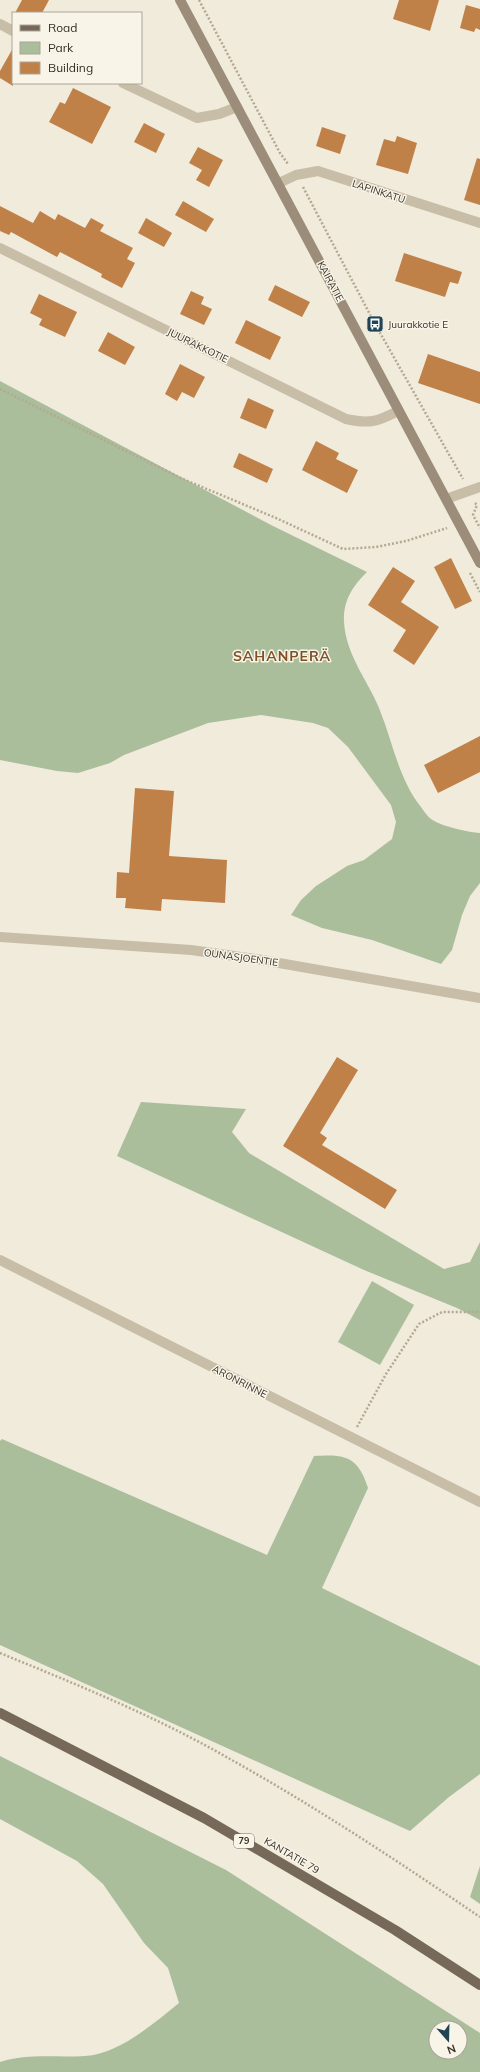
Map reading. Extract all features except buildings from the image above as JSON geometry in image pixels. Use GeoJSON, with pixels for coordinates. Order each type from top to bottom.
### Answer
{"type":"FeatureCollection","features":[{"type":"Feature","properties":{"kind":"main road","name":"KAIRATIE"},"geometry":{"type":"LineString","coordinates":[[180,0],[279,183],[480,563]]}},
{"type":"Feature","properties":{"kind":"main road","name":"KANTATIE 79"},"geometry":{"type":"LineString","coordinates":[[0,1713],[204,1818],[395,1930],[480,1985]]}},
{"type":"Feature","properties":{"kind":"street"},"geometry":{"type":"LineString","coordinates":[[0,24],[12,30]]}},
{"type":"Feature","properties":{"kind":"street"},"geometry":{"type":"LineString","coordinates":[[125,84],[197,118],[219,114],[237,107]]}},
{"type":"Feature","properties":{"kind":"street","name":"LAPINKATU"},"geometry":{"type":"LineString","coordinates":[[279,183],[296,175],[318,171],[480,223]]}},
{"type":"Feature","properties":{"kind":"street","name":"JUURAKKOTIE"},"geometry":{"type":"LineString","coordinates":[[0,248],[346,419],[364,423],[380,420],[398,410]]}},
{"type":"Feature","properties":{"kind":"street"},"geometry":{"type":"LineString","coordinates":[[446,499],[480,487]]}},
{"type":"Feature","properties":{"kind":"street","name":"OUNASJOENTIE"},"geometry":{"type":"LineString","coordinates":[[0,937],[190,950],[256,959],[480,998]]}},
{"type":"Feature","properties":{"kind":"street","name":"ARONRINNE"},"geometry":{"type":"LineString","coordinates":[[0,1260],[480,1502]]}},
{"type":"Feature","properties":{"kind":"path"},"geometry":{"type":"LineString","coordinates":[[0,389],[183,479],[276,518],[343,549],[376,547],[406,541],[430,534],[473,515],[478,505],[375,324],[296,175],[280,153],[198,0]]}},
{"type":"Feature","properties":{"kind":"path"},"geometry":{"type":"LineString","coordinates":[[473,515],[480,528]]}},
{"type":"Feature","properties":{"kind":"path"},"geometry":{"type":"LineString","coordinates":[[351,1438],[386,1374],[419,1324],[442,1312],[480,1312]]}},
{"type":"Feature","properties":{"kind":"path"},"geometry":{"type":"LineString","coordinates":[[0,1653],[107,1697],[230,1758],[389,1855],[480,1917]]}},
{"type":"Feature","properties":{"kind":"green space"},"geometry":{"type":"Polygon","coordinates":[[[0,381],[273,526],[367,572],[353,588],[347,600],[344,614],[346,634],[353,656],[379,708],[401,772],[413,796],[431,819],[447,826],[480,833],[480,883],[470,896],[462,915],[452,950],[441,964],[372,940],[322,928],[291,915],[301,900],[316,886],[347,866],[364,860],[392,839],[396,822],[391,805],[348,747],[328,728],[313,723],[261,715],[208,723],[124,755],[110,763],[78,773],[57,771],[0,760],[0,381]]]}},
{"type":"Feature","properties":{"kind":"green space"},"geometry":{"type":"Polygon","coordinates":[[[141,1102],[246,1109],[232,1132],[249,1153],[444,1269],[470,1262],[480,1242],[480,1320],[457,1308],[364,1270],[117,1156],[141,1102]]]}},
{"type":"Feature","properties":{"kind":"green space"},"geometry":{"type":"Polygon","coordinates":[[[372,1281],[414,1305],[380,1365],[338,1342],[372,1281]]]}},
{"type":"Feature","properties":{"kind":"green space"},"geometry":{"type":"Polygon","coordinates":[[[2,1439],[267,1555],[314,1456],[325,1455],[342,1457],[355,1463],[360,1469],[368,1488],[322,1588],[480,1666],[480,1774],[449,1797],[410,1831],[0,1645],[0,1441],[2,1439]]]}},
{"type":"Feature","properties":{"kind":"green space"},"geometry":{"type":"Polygon","coordinates":[[[0,1756],[226,1870],[460,2020],[428,2020],[428,2060],[468,2060],[468,2025],[480,2033],[480,2072],[0,2072],[0,2062],[11,2059],[85,2056],[110,2050],[135,2037],[179,2003],[168,1968],[144,1943],[103,1884],[77,1861],[0,1819],[0,1756]]]}},
{"type":"Feature","properties":{"kind":"green space"},"geometry":{"type":"Polygon","coordinates":[[[480,1866],[480,1904],[470,1897],[480,1866]]]}},
{"type":"Feature","properties":{"kind":"place","name":"Juurakkotie E"},"geometry":{"type":"Point","coordinates":[375,324]}},
{"type":"Feature","properties":{"kind":"district","name":"SAHANPERÄ"},"geometry":{"type":"Point","coordinates":[282,656]}}]}
